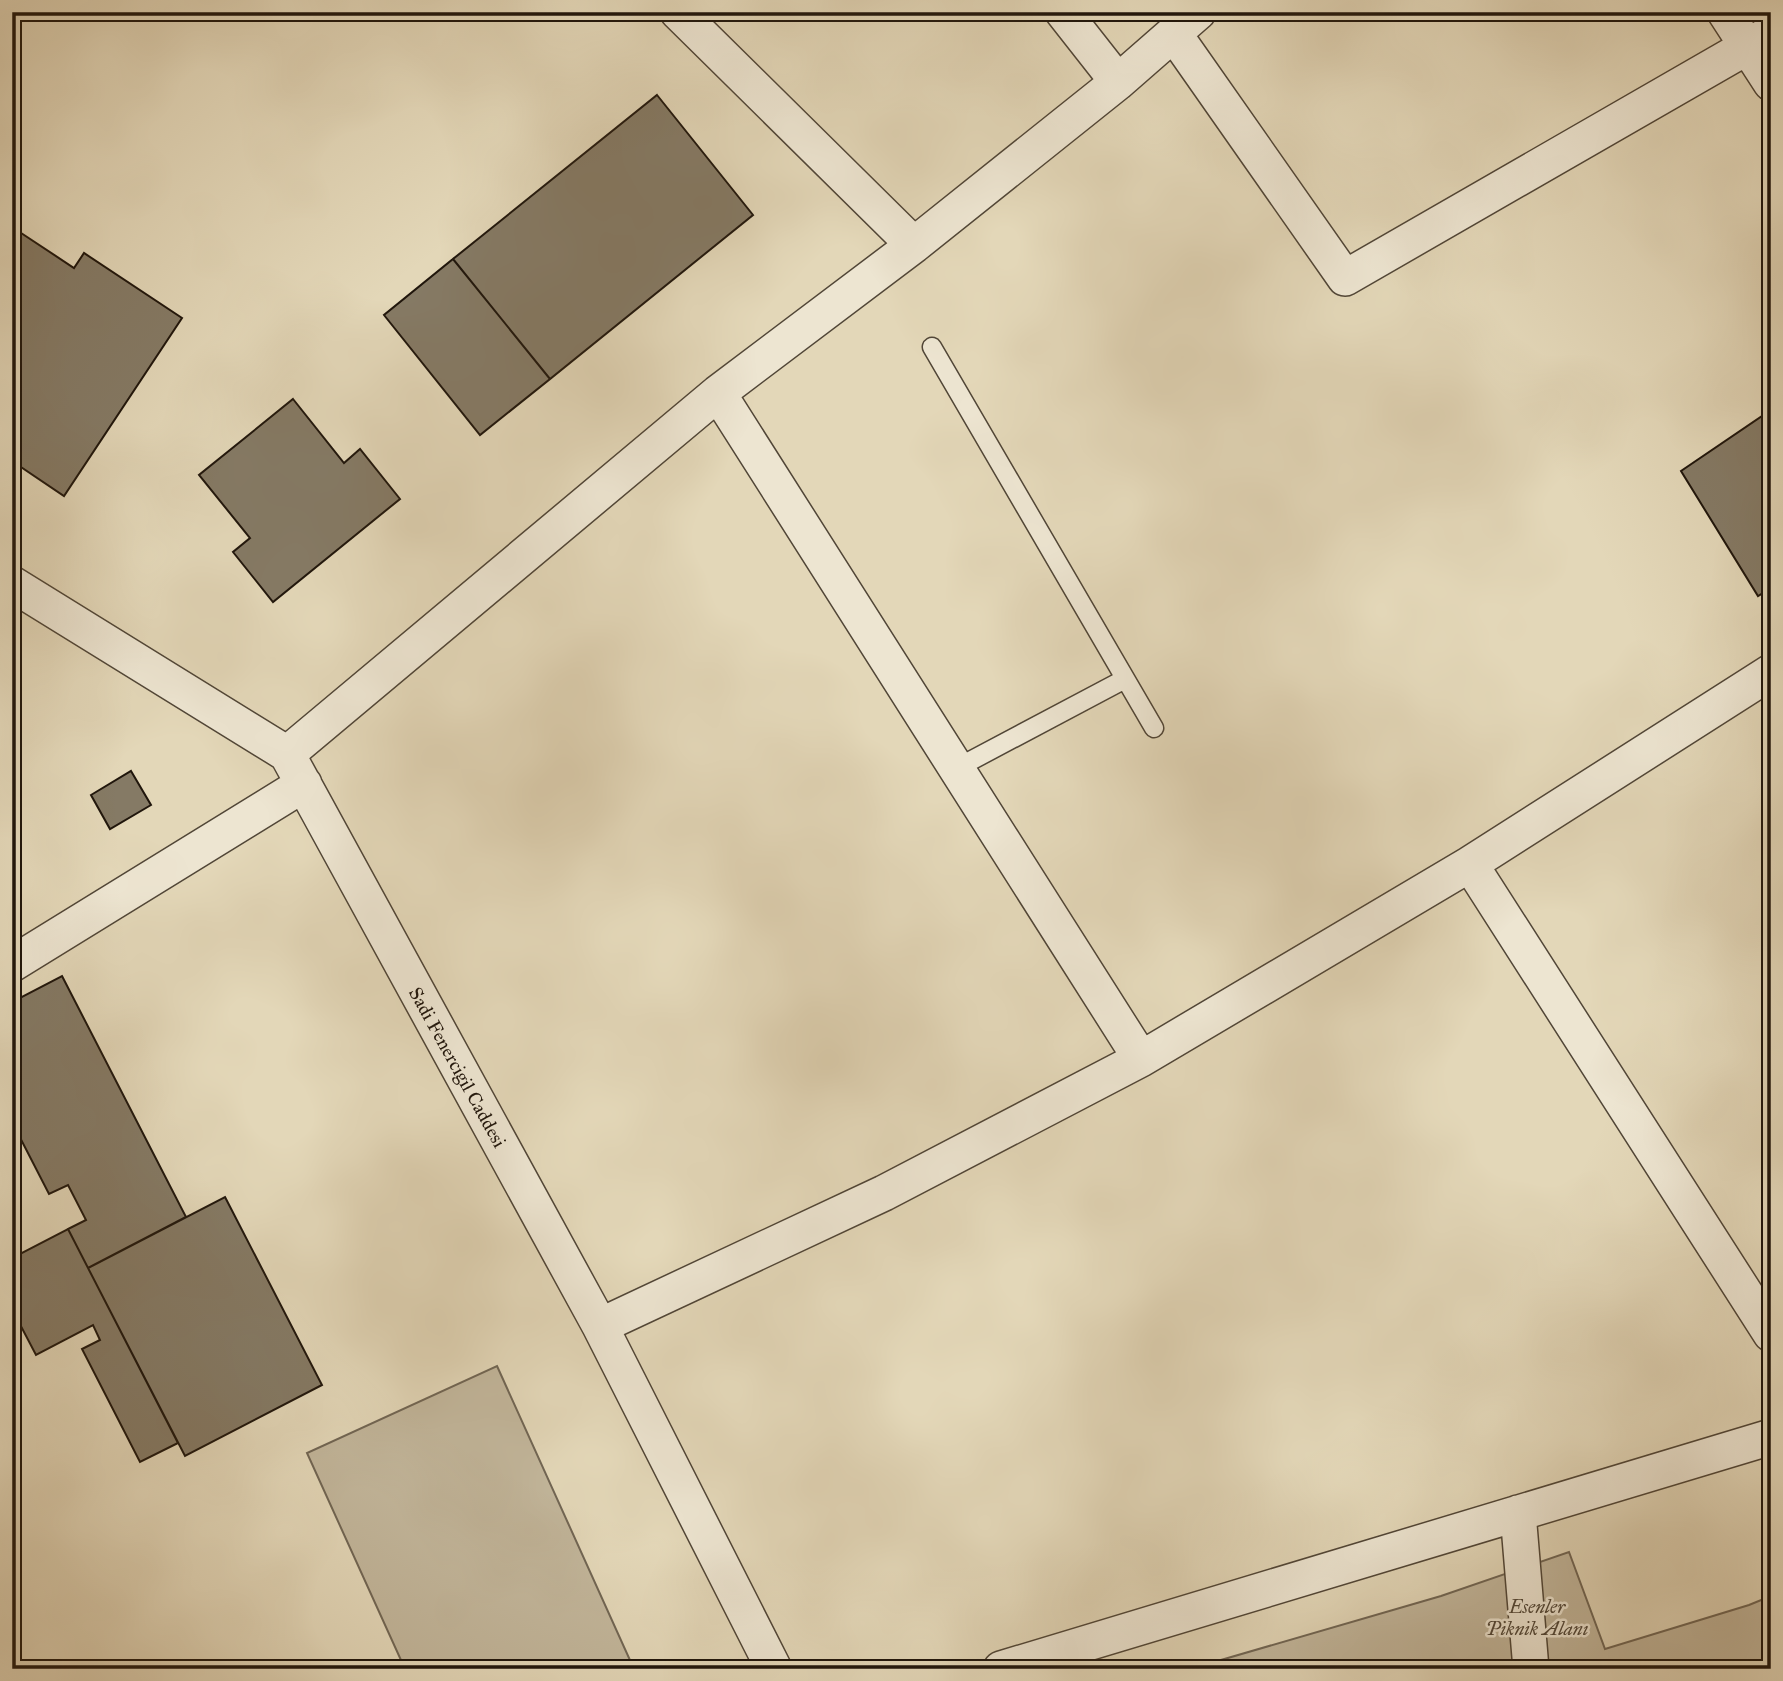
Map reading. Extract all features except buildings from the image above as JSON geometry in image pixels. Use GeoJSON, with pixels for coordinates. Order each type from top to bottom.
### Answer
{"type":"FeatureCollection","features":[{"type":"Feature","properties":{"kind":"street"},"geometry":{"type":"LineString","coordinates":[[678,12],[914,245]]}},
{"type":"Feature","properties":{"kind":"street"},"geometry":{"type":"LineString","coordinates":[[1063,12],[1118,82]]}},
{"type":"Feature","properties":{"kind":"street"},"geometry":{"type":"LineString","coordinates":[[1725,12],[1759,40],[1771,83]]}},
{"type":"Feature","properties":{"kind":"street"},"geometry":{"type":"LineString","coordinates":[[287,754],[718,393],[914,245],[1118,82],[1186,23],[1345,278],[1759,40]]}},
{"type":"Feature","properties":{"kind":"street"},"geometry":{"type":"LineString","coordinates":[[718,393],[1142,1059]]}},
{"type":"Feature","properties":{"kind":"street","name":"Sadi Fenercigil Caddesi"},"geometry":{"type":"LineString","coordinates":[[12,584],[287,754],[600,1326],[774,1669]]}},
{"type":"Feature","properties":{"kind":"street"},"geometry":{"type":"LineString","coordinates":[[600,1326],[884,1193],[1142,1059],[1469,864],[1771,672]]}},
{"type":"Feature","properties":{"kind":"street"},"geometry":{"type":"LineString","coordinates":[[12,964],[304,784]]}},
{"type":"Feature","properties":{"kind":"street"},"geometry":{"type":"LineString","coordinates":[[1469,864],[1771,1334]]}},
{"type":"Feature","properties":{"kind":"street"},"geometry":{"type":"LineString","coordinates":[[1001,1669],[1771,1437]]}},
{"type":"Feature","properties":{"kind":"street"},"geometry":{"type":"LineString","coordinates":[[1518,1513],[1531,1669]]}},
{"type":"Feature","properties":{"kind":"lane"},"geometry":{"type":"LineString","coordinates":[[932,348],[1154,728]]}},
{"type":"Feature","properties":{"kind":"lane"},"geometry":{"type":"LineString","coordinates":[[957,768],[1125,679]]}},
{"type":"Feature","properties":{"kind":"green space"},"geometry":{"type":"Polygon","coordinates":[[[497,1366],[634,1669],[405,1669],[307,1453],[497,1366]]]}},
{"type":"Feature","properties":{"kind":"green space","name":"Esenler Piknik Alanı"},"geometry":{"type":"Polygon","coordinates":[[[1569,1552],[1605,1649],[1771,1596],[1771,1669],[1190,1669],[1441,1596],[1569,1552]]]}}]}
